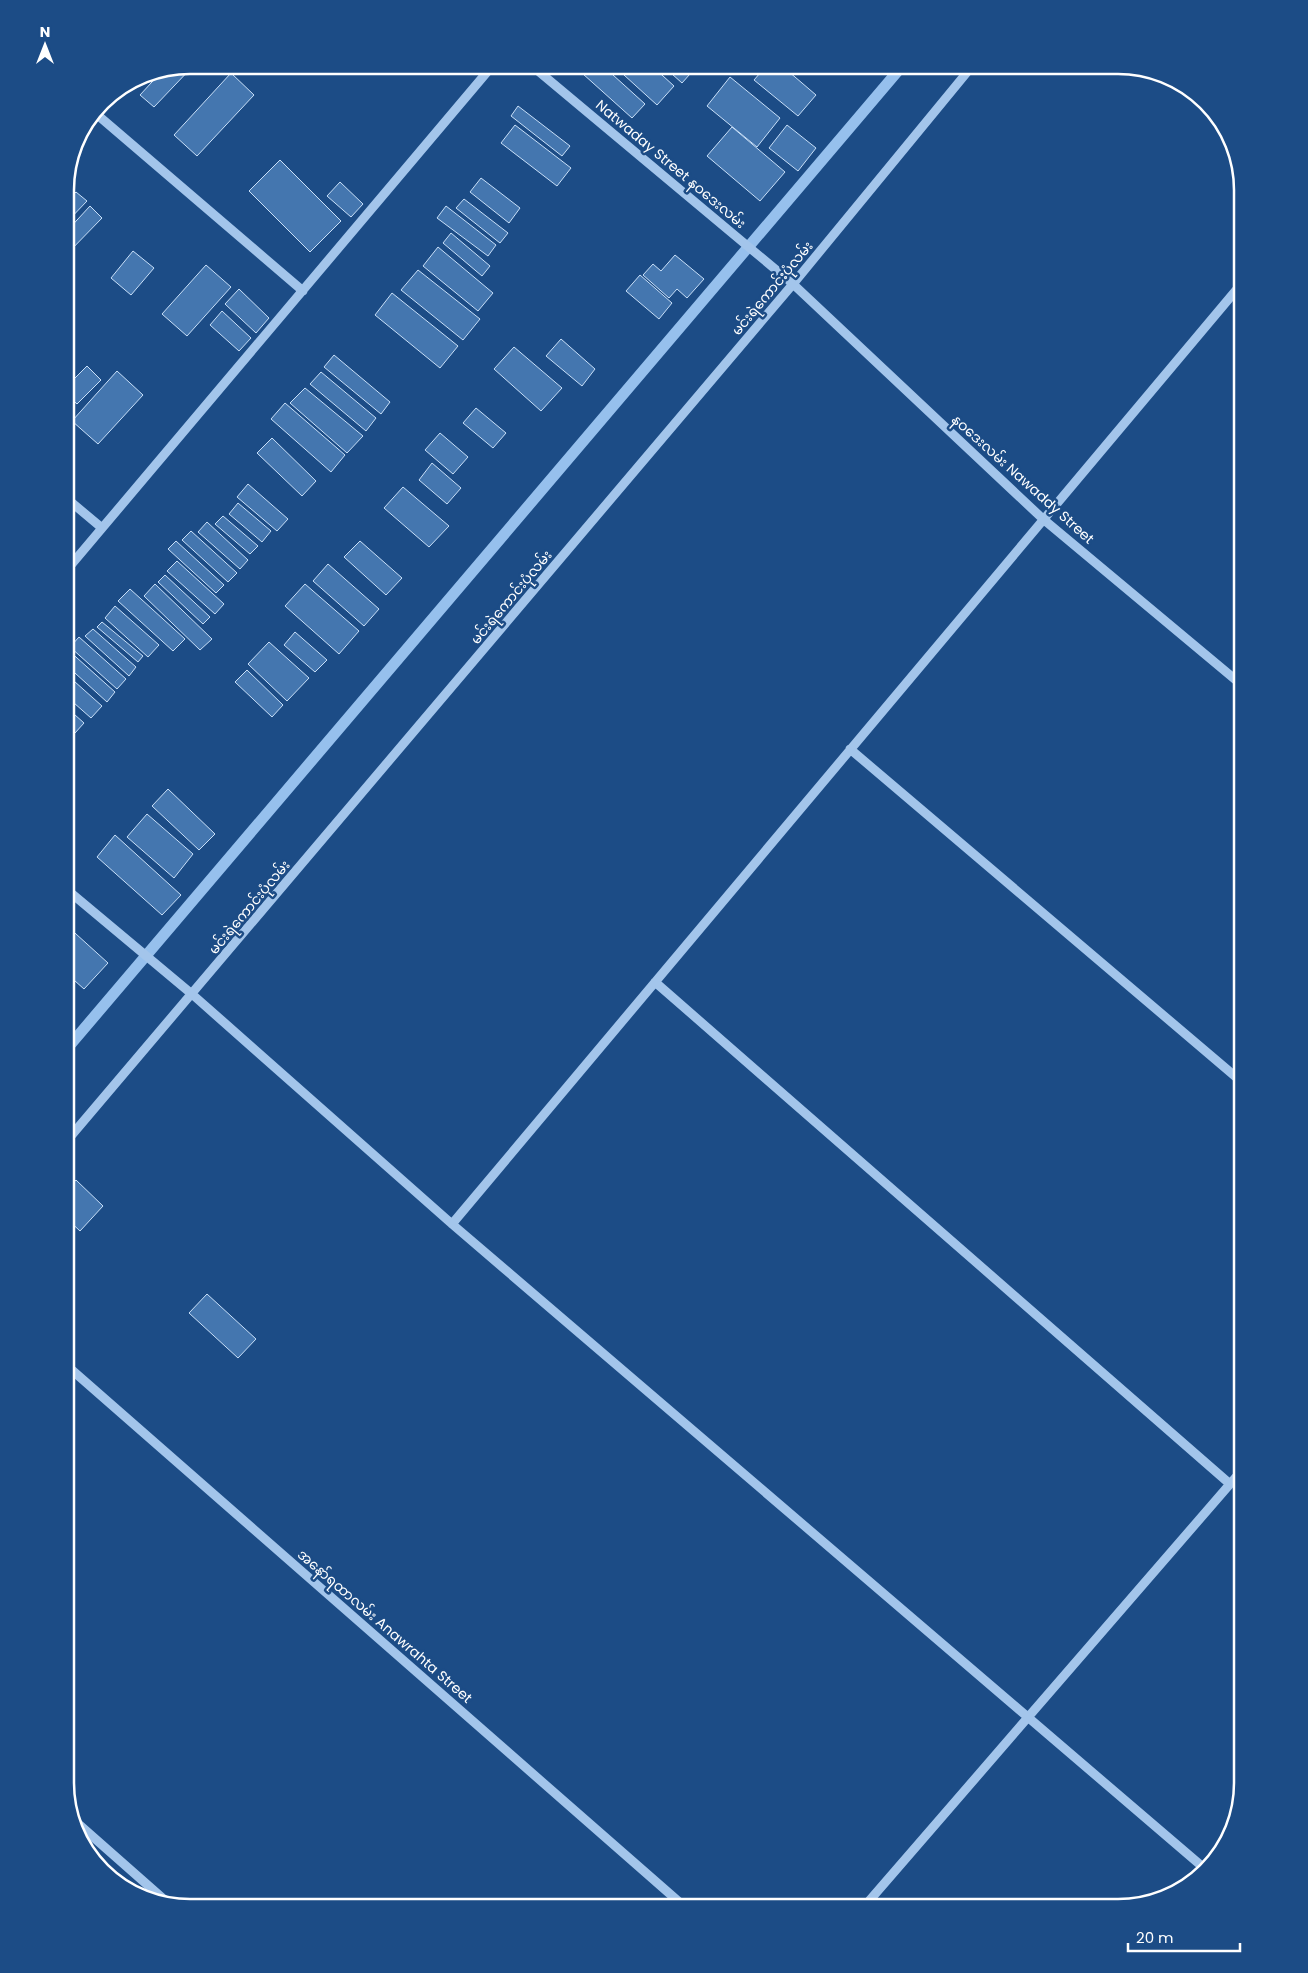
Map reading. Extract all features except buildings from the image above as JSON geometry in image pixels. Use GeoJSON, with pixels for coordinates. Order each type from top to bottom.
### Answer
{"type":"FeatureCollection","features":[{"type":"Feature","properties":{"kind":"street"},"geometry":{"type":"LineString","coordinates":[[74,561],[485,74]]}},
{"type":"Feature","properties":{"kind":"street","name":"Natwaday Street နဝဒေးလမ်း"},"geometry":{"type":"LineString","coordinates":[[542,74],[793,284]]}},
{"type":"Feature","properties":{"kind":"street","name":"မင်းရဲကောင်းပုံလမ်း"},"geometry":{"type":"LineString","coordinates":[[74,1133],[193,995],[793,284],[966,74]]}},
{"type":"Feature","properties":{"kind":"street"},"geometry":{"type":"LineString","coordinates":[[100,117],[302,291]]}},
{"type":"Feature","properties":{"kind":"street","name":"နဝဒေးလမ်း Nawaddy Street"},"geometry":{"type":"LineString","coordinates":[[793,284],[1043,519],[1234,678]]}},
{"type":"Feature","properties":{"kind":"street"},"geometry":{"type":"LineString","coordinates":[[452,1224],[1234,293]]}},
{"type":"Feature","properties":{"kind":"street"},"geometry":{"type":"LineString","coordinates":[[74,505],[102,528]]}},
{"type":"Feature","properties":{"kind":"street"},"geometry":{"type":"LineString","coordinates":[[850,749],[1234,1075]]}},
{"type":"Feature","properties":{"kind":"street"},"geometry":{"type":"LineString","coordinates":[[74,896],[193,995],[452,1224],[1200,1865]]}},
{"type":"Feature","properties":{"kind":"street"},"geometry":{"type":"LineString","coordinates":[[655,982],[1230,1484]]}},
{"type":"Feature","properties":{"kind":"street","name":"အနော်ရထာလမ်း Anawrahta Street"},"geometry":{"type":"LineString","coordinates":[[74,1372],[676,1899]]}},
{"type":"Feature","properties":{"kind":"street"},"geometry":{"type":"LineString","coordinates":[[871,1899],[1234,1480]]}},
{"type":"Feature","properties":{"kind":"street"},"geometry":{"type":"LineString","coordinates":[[83,1828],[157,1894]]}},
{"type":"Feature","properties":{"kind":"waterway"},"geometry":{"type":"LineString","coordinates":[[74,1040],[895,74]]}}]}
